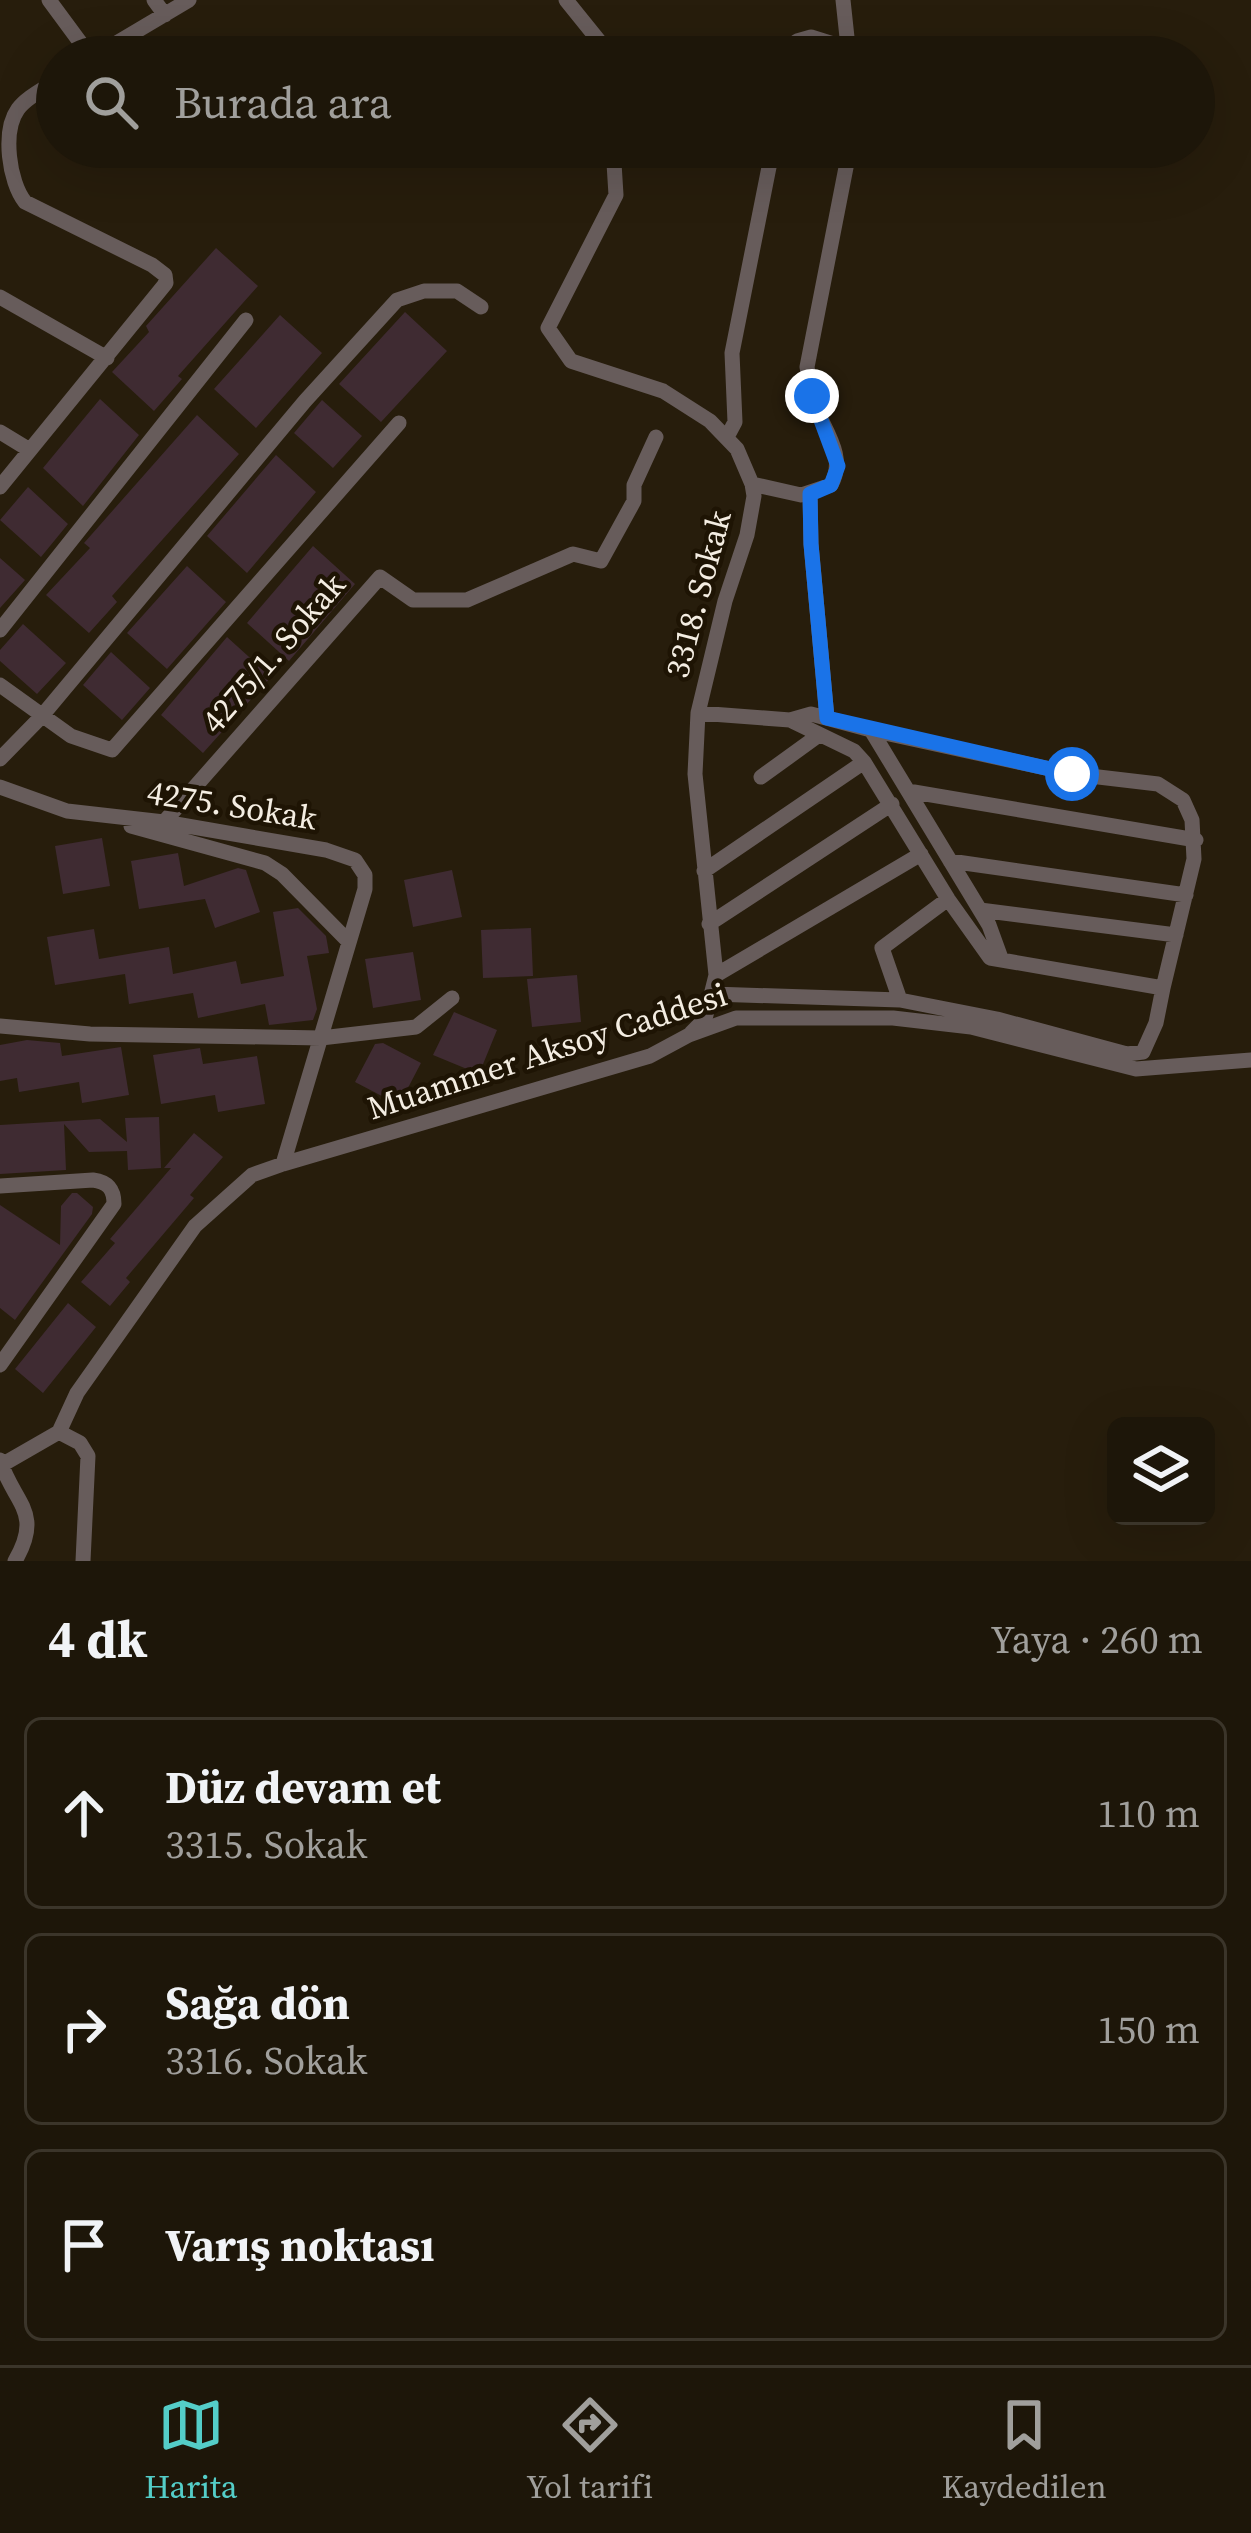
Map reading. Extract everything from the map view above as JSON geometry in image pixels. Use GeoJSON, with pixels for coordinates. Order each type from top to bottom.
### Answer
{"type":"FeatureCollection","features":[{"type":"Feature","properties":{"kind":"street"},"geometry":{"type":"LineString","coordinates":[[49,0],[76,36]]}},
{"type":"Feature","properties":{"kind":"street"},"geometry":{"type":"LineString","coordinates":[[154,0],[165,15]]}},
{"type":"Feature","properties":{"kind":"street"},"geometry":{"type":"LineString","coordinates":[[128,36],[189,0]]}},
{"type":"Feature","properties":{"kind":"street"},"geometry":{"type":"LineString","coordinates":[[566,0],[595,36]]}},
{"type":"Feature","properties":{"kind":"street"},"geometry":{"type":"LineString","coordinates":[[843,0],[847,36]]}},
{"type":"Feature","properties":{"kind":"street"},"geometry":{"type":"LineString","coordinates":[[0,488],[166,284],[165,275],[152,265],[25,202],[16,191],[10,124],[36,94]]}},
{"type":"Feature","properties":{"kind":"street","name":"3318. Sokak"},"geometry":{"type":"LineString","coordinates":[[614,168],[616,195],[548,328],[571,361],[663,391],[727,436],[737,449],[754,496],[698,713],[695,774],[716,974],[705,1019],[689,1035]]}},
{"type":"Feature","properties":{"kind":"street"},"geometry":{"type":"LineString","coordinates":[[727,436],[735,422],[732,353],[769,168]]}},
{"type":"Feature","properties":{"kind":"street"},"geometry":{"type":"LineString","coordinates":[[752,484],[810,494],[831,485],[838,466],[812,396],[807,367],[846,168]]}},
{"type":"Feature","properties":{"kind":"street"},"geometry":{"type":"LineString","coordinates":[[0,759],[41,717],[305,400],[397,300],[424,291],[457,291],[481,307]]}},
{"type":"Feature","properties":{"kind":"street"},"geometry":{"type":"LineString","coordinates":[[0,297],[107,358]]}},
{"type":"Feature","properties":{"kind":"street"},"geometry":{"type":"LineString","coordinates":[[0,630],[246,320]]}},
{"type":"Feature","properties":{"kind":"street"},"geometry":{"type":"LineString","coordinates":[[0,685],[71,736],[112,750],[399,423]]}},
{"type":"Feature","properties":{"kind":"street"},"geometry":{"type":"LineString","coordinates":[[0,432],[28,449]]}},
{"type":"Feature","properties":{"kind":"street","name":"4275/1. Sokak"},"geometry":{"type":"LineString","coordinates":[[164,822],[380,577],[413,600],[467,600],[573,554],[601,561],[634,501],[634,484],[656,436]]}},
{"type":"Feature","properties":{"kind":"street"},"geometry":{"type":"LineString","coordinates":[[810,494],[827,718]]}},
{"type":"Feature","properties":{"kind":"street"},"geometry":{"type":"LineString","coordinates":[[698,713],[790,720],[811,714],[1072,774],[1158,784],[1183,800],[1196,840],[1156,1023],[1143,1052],[1127,1054],[997,1019],[900,1000],[713,994]]}},
{"type":"Feature","properties":{"kind":"street"},"geometry":{"type":"LineString","coordinates":[[790,720],[854,751],[864,762],[990,958],[1163,988]]}},
{"type":"Feature","properties":{"kind":"street"},"geometry":{"type":"LineString","coordinates":[[871,730],[980,910],[1001,958]]}},
{"type":"Feature","properties":{"kind":"street"},"geometry":{"type":"LineString","coordinates":[[761,777],[819,735]]}},
{"type":"Feature","properties":{"kind":"street"},"geometry":{"type":"LineString","coordinates":[[704,871],[864,762]]}},
{"type":"Feature","properties":{"kind":"street","name":"4275. Sokak"},"geometry":{"type":"LineString","coordinates":[[0,787],[67,811],[164,822],[326,850],[355,860],[365,875],[365,889],[283,1164]]}},
{"type":"Feature","properties":{"kind":"street"},"geometry":{"type":"LineString","coordinates":[[908,791],[1196,840]]}},
{"type":"Feature","properties":{"kind":"street"},"geometry":{"type":"LineString","coordinates":[[709,925],[892,803]]}},
{"type":"Feature","properties":{"kind":"street"},"geometry":{"type":"LineString","coordinates":[[67,811],[265,863],[350,941]]}},
{"type":"Feature","properties":{"kind":"street"},"geometry":{"type":"LineString","coordinates":[[716,974],[921,854]]}},
{"type":"Feature","properties":{"kind":"street"},"geometry":{"type":"LineString","coordinates":[[950,861],[1186,895]]}},
{"type":"Feature","properties":{"kind":"street"},"geometry":{"type":"LineString","coordinates":[[900,1000],[882,948],[948,899]]}},
{"type":"Feature","properties":{"kind":"street"},"geometry":{"type":"LineString","coordinates":[[980,910],[1176,935]]}},
{"type":"Feature","properties":{"kind":"street"},"geometry":{"type":"LineString","coordinates":[[0,1026],[90,1034],[321,1038],[416,1027],[452,998]]}},
{"type":"Feature","properties":{"kind":"street","name":"Muammer Aksoy Caddesi"},"geometry":{"type":"LineString","coordinates":[[59,1432],[77,1393],[195,1226],[252,1174],[650,1056],[736,1018],[893,1018],[971,1027],[1136,1069],[1251,1060]]}},
{"type":"Feature","properties":{"kind":"street"},"geometry":{"type":"LineString","coordinates":[[0,1186],[93,1180],[108,1185],[114,1204],[0,1365]]}},
{"type":"Feature","properties":{"kind":"street"},"geometry":{"type":"LineString","coordinates":[[15,1561],[26,1539],[28,1520],[24,1502],[0,1464],[59,1432],[80,1443],[88,1456],[83,1561]]}},
{"type":"Feature","properties":{"kind":"building"},"geometry":{"type":"Polygon","coordinates":[[[216,248],[258,286],[178,376],[182,379],[154,411],[112,372],[216,248]]]}},
{"type":"Feature","properties":{"kind":"building"},"geometry":{"type":"Polygon","coordinates":[[[405,312],[447,351],[381,422],[339,384],[405,312]]]}},
{"type":"Feature","properties":{"kind":"building"},"geometry":{"type":"Polygon","coordinates":[[[280,315],[322,353],[256,428],[214,389],[280,315]]]}},
{"type":"Feature","properties":{"kind":"building"},"geometry":{"type":"Polygon","coordinates":[[[100,399],[139,435],[83,506],[43,468],[100,399]]]}},
{"type":"Feature","properties":{"kind":"building"},"geometry":{"type":"Polygon","coordinates":[[[322,400],[362,436],[333,468],[294,433],[322,400]]]}},
{"type":"Feature","properties":{"kind":"building"},"geometry":{"type":"Polygon","coordinates":[[[197,415],[239,454],[112,596],[117,602],[89,633],[46,595],[90,548],[84,543],[197,415]]]}},
{"type":"Feature","properties":{"kind":"building"},"geometry":{"type":"Polygon","coordinates":[[[276,455],[316,492],[247,573],[207,536],[276,455]]]}},
{"type":"Feature","properties":{"kind":"building"},"geometry":{"type":"Polygon","coordinates":[[[28,487],[68,524],[41,557],[0,520],[28,487]]]}},
{"type":"Feature","properties":{"kind":"building"},"geometry":{"type":"Polygon","coordinates":[[[313,546],[355,584],[289,661],[247,623],[313,546]]]}},
{"type":"Feature","properties":{"kind":"building"},"geometry":{"type":"Polygon","coordinates":[[[0,558],[25,580],[0,608],[0,558]]]}},
{"type":"Feature","properties":{"kind":"building"},"geometry":{"type":"Polygon","coordinates":[[[187,566],[226,602],[167,669],[127,633],[187,566]]]}},
{"type":"Feature","properties":{"kind":"building"},"geometry":{"type":"Polygon","coordinates":[[[23,624],[66,663],[37,694],[0,661],[0,650],[23,624]]]}},
{"type":"Feature","properties":{"kind":"building"},"geometry":{"type":"Polygon","coordinates":[[[227,637],[271,677],[203,753],[161,715],[227,637]]]}},
{"type":"Feature","properties":{"kind":"building"},"geometry":{"type":"Polygon","coordinates":[[[111,652],[150,688],[122,720],[83,685],[111,652]]]}},
{"type":"Feature","properties":{"kind":"building"},"geometry":{"type":"Polygon","coordinates":[[[102,838],[110,886],[63,894],[55,846],[102,838]]]}},
{"type":"Feature","properties":{"kind":"building"},"geometry":{"type":"Polygon","coordinates":[[[178,853],[184,886],[238,868],[246,870],[260,912],[215,928],[205,899],[139,909],[131,861],[178,853]]]}},
{"type":"Feature","properties":{"kind":"building"},"geometry":{"type":"Polygon","coordinates":[[[452,870],[462,917],[413,927],[404,880],[452,870]]]}},
{"type":"Feature","properties":{"kind":"building"},"geometry":{"type":"Polygon","coordinates":[[[298,908],[326,936],[329,953],[307,956],[317,1009],[313,1020],[269,1025],[265,1004],[198,1018],[193,993],[129,1004],[125,974],[55,985],[47,937],[94,929],[99,959],[169,947],[173,974],[236,961],[241,984],[284,976],[273,912],[298,908]]]}},
{"type":"Feature","properties":{"kind":"building"},"geometry":{"type":"Polygon","coordinates":[[[531,928],[533,976],[483,978],[481,930],[531,928]]]}},
{"type":"Feature","properties":{"kind":"building"},"geometry":{"type":"Polygon","coordinates":[[[413,952],[421,1000],[373,1008],[365,959],[413,952]]]}},
{"type":"Feature","properties":{"kind":"building"},"geometry":{"type":"Polygon","coordinates":[[[577,975],[581,1022],[532,1027],[527,979],[577,975]]]}},
{"type":"Feature","properties":{"kind":"building"},"geometry":{"type":"Polygon","coordinates":[[[454,1012],[497,1030],[479,1074],[433,1055],[454,1012]]]}},
{"type":"Feature","properties":{"kind":"building"},"geometry":{"type":"Polygon","coordinates":[[[27,1040],[60,1043],[62,1056],[121,1047],[129,1095],[82,1103],[79,1082],[19,1092],[17,1078],[0,1081],[0,1045],[27,1040]]]}},
{"type":"Feature","properties":{"kind":"building"},"geometry":{"type":"Polygon","coordinates":[[[383,1043],[421,1063],[399,1105],[355,1082],[375,1044],[383,1043]]]}},
{"type":"Feature","properties":{"kind":"building"},"geometry":{"type":"Polygon","coordinates":[[[200,1048],[203,1064],[257,1056],[265,1104],[218,1112],[215,1095],[161,1104],[153,1055],[200,1048]]]}},
{"type":"Feature","properties":{"kind":"building"},"geometry":{"type":"Polygon","coordinates":[[[159,1117],[161,1168],[128,1170],[127,1151],[89,1152],[64,1124],[66,1170],[0,1174],[0,1125],[100,1119],[127,1142],[125,1118],[159,1117]]]}},
{"type":"Feature","properties":{"kind":"building"},"geometry":{"type":"Polygon","coordinates":[[[194,1133],[223,1157],[126,1278],[130,1282],[110,1306],[81,1282],[194,1133]]]}},
{"type":"Feature","properties":{"kind":"building"},"geometry":{"type":"Polygon","coordinates":[[[72,1193],[93,1207],[92,1214],[15,1320],[0,1308],[0,1205],[60,1245],[61,1206],[72,1193]]]}},
{"type":"Feature","properties":{"kind":"building"},"geometry":{"type":"Polygon","coordinates":[[[68,1303],[96,1327],[43,1393],[15,1369],[68,1303]]]}},
{"type":"Feature","properties":{"kind":"route"},"geometry":{"type":"LineString","coordinates":[[812,396],[838,466],[831,485],[810,494],[827,718],[1072,774]]}}]}
